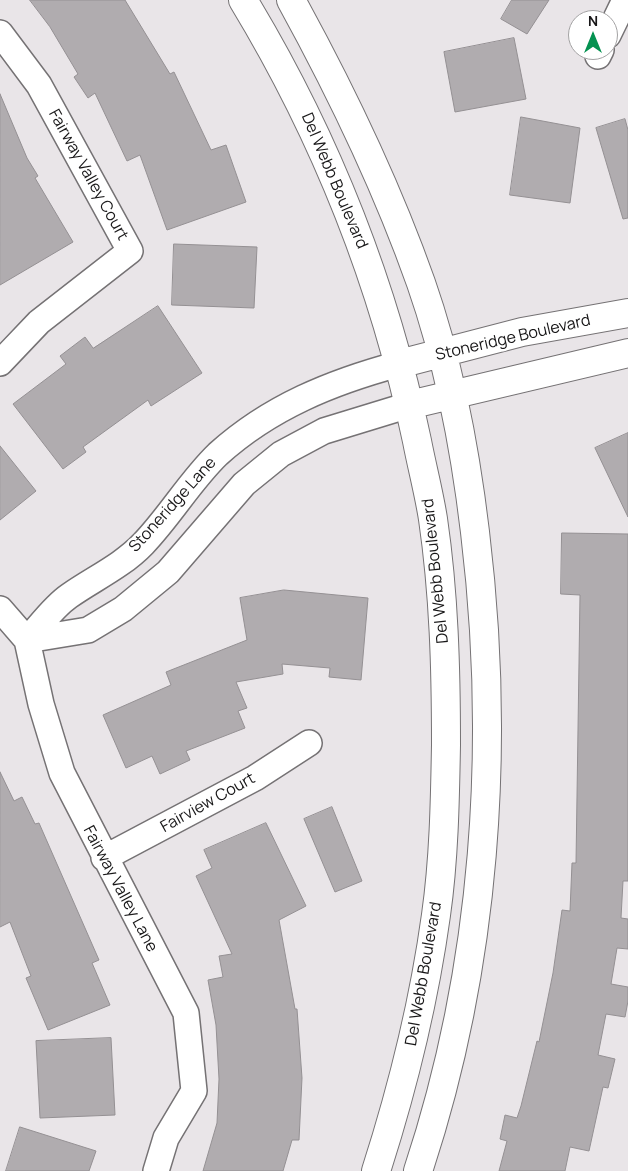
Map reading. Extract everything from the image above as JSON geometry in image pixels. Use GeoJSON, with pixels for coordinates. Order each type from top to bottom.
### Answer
{"type":"FeatureCollection","features":[{"type":"Feature","properties":{"kind":"street","name":"Del Webb Boulevard"},"geometry":{"type":"LineString","coordinates":[[243,0],[291,83],[322,145],[352,217],[399,364],[433,518],[446,665],[445,789],[436,914],[425,983],[404,1076],[376,1171]]}},
{"type":"Feature","properties":{"kind":"street"},"geometry":{"type":"LineString","coordinates":[[291,0],[360,132],[421,284],[453,395],[466,460],[481,581],[487,662],[487,781],[476,917],[456,1036],[418,1171]]}},
{"type":"Feature","properties":{"kind":"street"},"geometry":{"type":"LineString","coordinates":[[618,14],[625,0]]}},
{"type":"Feature","properties":{"kind":"street","name":"Fairway Valley Court"},"geometry":{"type":"LineString","coordinates":[[0,33],[39,85],[130,251],[39,322],[0,363]]}},
{"type":"Feature","properties":{"kind":"street","name":"Stoneridge Boulevard"},"geometry":{"type":"LineString","coordinates":[[399,364],[522,332],[628,313]]}},
{"type":"Feature","properties":{"kind":"street"},"geometry":{"type":"LineString","coordinates":[[27,640],[88,630],[123,609],[168,572],[244,484],[281,454],[324,431],[409,405],[628,353]]}},
{"type":"Feature","properties":{"kind":"street","name":"Stoneridge Lane"},"geometry":{"type":"LineString","coordinates":[[27,640],[67,597],[101,577],[142,545],[218,455],[259,422],[308,394],[349,378],[399,364]]}},
{"type":"Feature","properties":{"kind":"street","name":"Fairway Valley Lane"},"geometry":{"type":"LineString","coordinates":[[0,609],[27,640],[41,704],[62,773],[104,858],[186,1013],[194,1091],[166,1138],[156,1171]]}},
{"type":"Feature","properties":{"kind":"street","name":"Fairview Court"},"geometry":{"type":"LineString","coordinates":[[104,858],[255,778],[309,744]]}},
{"type":"Feature","properties":{"kind":"building"},"geometry":{"type":"Polygon","coordinates":[[[30,0],[125,0],[170,74],[174,72],[211,150],[226,145],[246,202],[167,230],[140,155],[127,161],[95,93],[88,98],[74,77],[78,74],[50,27],[30,0]]]}},
{"type":"Feature","properties":{"kind":"building"},"geometry":{"type":"Polygon","coordinates":[[[512,0],[549,0],[527,34],[501,19],[512,0]]]}},
{"type":"Feature","properties":{"kind":"building"},"geometry":{"type":"Polygon","coordinates":[[[514,38],[526,99],[455,112],[444,52],[514,38]]]}},
{"type":"Feature","properties":{"kind":"building"},"geometry":{"type":"Polygon","coordinates":[[[0,94],[27,158],[38,176],[35,178],[73,242],[0,285],[0,94]]]}},
{"type":"Feature","properties":{"kind":"building"},"geometry":{"type":"Polygon","coordinates":[[[521,117],[580,128],[570,203],[510,195],[521,117]]]}},
{"type":"Feature","properties":{"kind":"building"},"geometry":{"type":"Polygon","coordinates":[[[625,119],[628,130],[628,218],[623,219],[596,128],[625,119]]]}},
{"type":"Feature","properties":{"kind":"building"},"geometry":{"type":"Polygon","coordinates":[[[174,244],[257,247],[254,308],[172,305],[174,244]]]}},
{"type":"Feature","properties":{"kind":"building"},"geometry":{"type":"Polygon","coordinates":[[[158,306],[202,373],[151,406],[148,400],[83,447],[86,452],[63,469],[13,404],[66,364],[60,356],[85,337],[93,348],[158,306]]]}},
{"type":"Feature","properties":{"kind":"building"},"geometry":{"type":"Polygon","coordinates":[[[628,433],[628,517],[595,448],[628,433]]]}},
{"type":"Feature","properties":{"kind":"building"},"geometry":{"type":"Polygon","coordinates":[[[0,446],[36,491],[0,520],[0,446]]]}},
{"type":"Feature","properties":{"kind":"building"},"geometry":{"type":"Polygon","coordinates":[[[562,533],[628,534],[628,881],[623,881],[621,918],[628,919],[628,949],[617,948],[611,984],[628,987],[628,1001],[625,1017],[606,1014],[598,1055],[615,1059],[608,1088],[603,1087],[589,1151],[570,1147],[565,1171],[499,1171],[507,1141],[500,1139],[505,1115],[517,1118],[521,1106],[537,1041],[539,1042],[553,973],[562,910],[570,911],[572,863],[576,863],[580,595],[561,594],[562,533]]]}},
{"type":"Feature","properties":{"kind":"building"},"geometry":{"type":"Polygon","coordinates":[[[284,590],[368,598],[361,680],[329,677],[330,668],[282,664],[283,674],[236,682],[247,708],[238,711],[245,728],[186,751],[190,760],[160,774],[152,756],[126,768],[103,715],[171,685],[166,672],[247,640],[240,598],[284,590]]]}},
{"type":"Feature","properties":{"kind":"building"},"geometry":{"type":"Polygon","coordinates":[[[0,772],[14,801],[22,797],[35,824],[39,823],[99,960],[92,963],[110,1005],[48,1030],[26,978],[31,976],[10,922],[0,927],[0,772]]]}},
{"type":"Feature","properties":{"kind":"building"},"geometry":{"type":"Polygon","coordinates":[[[332,807],[362,881],[335,892],[304,819],[332,807]]]}},
{"type":"Feature","properties":{"kind":"building"},"geometry":{"type":"Polygon","coordinates":[[[266,823],[306,906],[279,920],[295,1009],[297,1009],[302,1078],[299,1140],[292,1140],[283,1171],[203,1171],[217,1123],[219,1079],[216,1025],[208,980],[223,977],[219,956],[232,954],[196,876],[212,868],[204,850],[266,823]]]}},
{"type":"Feature","properties":{"kind":"building"},"geometry":{"type":"Polygon","coordinates":[[[111,1038],[115,1115],[40,1118],[36,1041],[111,1038]]]}},
{"type":"Feature","properties":{"kind":"building"},"geometry":{"type":"Polygon","coordinates":[[[20,1127],[96,1151],[89,1171],[6,1171],[20,1127]]]}}]}
